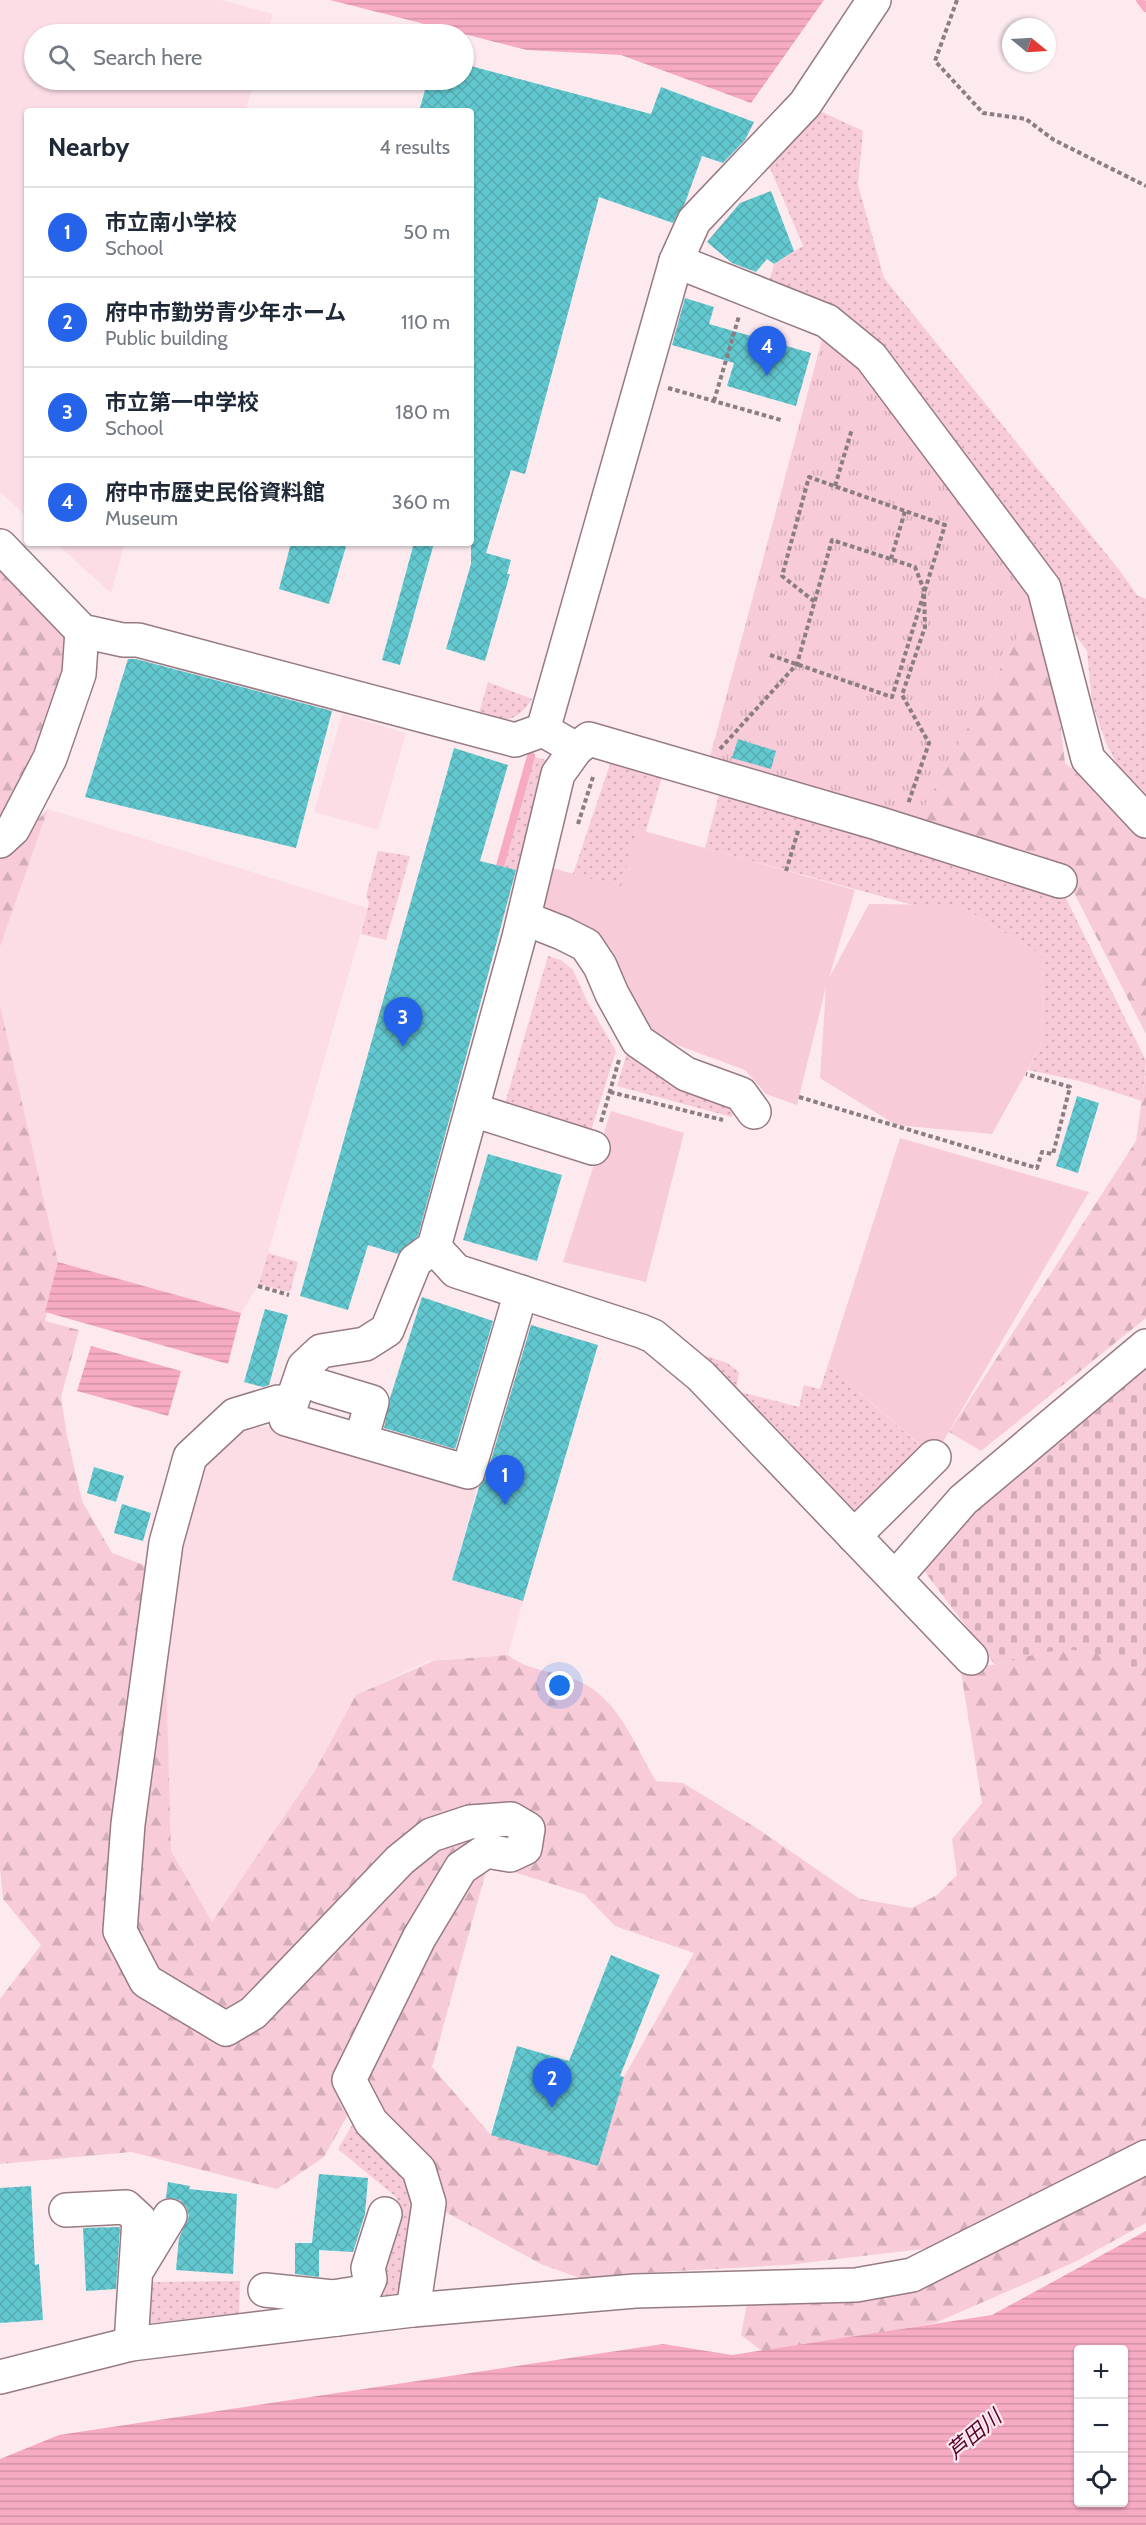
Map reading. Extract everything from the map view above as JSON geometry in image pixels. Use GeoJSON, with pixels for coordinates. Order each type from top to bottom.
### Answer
{"type":"FeatureCollection","features":[{"type":"Feature","properties":{"kind":"street"},"geometry":{"type":"LineString","coordinates":[[543,730],[676,261],[694,221],[805,104],[874,0]]}},
{"type":"Feature","properties":{"kind":"street"},"geometry":{"type":"LineString","coordinates":[[676,261],[826,321],[871,357],[1044,588],[1088,759],[1146,821]]}},
{"type":"Feature","properties":{"kind":"street"},"geometry":{"type":"LineString","coordinates":[[0,546],[82,631],[123,640],[138,640],[515,740],[543,730]]}},
{"type":"Feature","properties":{"kind":"street"},"geometry":{"type":"LineString","coordinates":[[0,841],[13,829],[50,758],[78,674],[82,631]]}},
{"type":"Feature","properties":{"kind":"street"},"geometry":{"type":"LineString","coordinates":[[543,730],[585,761]]}},
{"type":"Feature","properties":{"kind":"street"},"geometry":{"type":"LineString","coordinates":[[585,761],[589,739],[899,830],[1060,881]]}},
{"type":"Feature","properties":{"kind":"street"},"geometry":{"type":"LineString","coordinates":[[521,1292],[468,1472],[286,1419],[304,1367],[321,1351],[365,1344],[387,1330],[415,1261],[434,1247],[524,918],[558,774],[585,761]]}},
{"type":"Feature","properties":{"kind":"street"},"geometry":{"type":"LineString","coordinates":[[524,918],[586,945],[600,966],[638,1041],[686,1074],[741,1094],[742,1117]]}},
{"type":"Feature","properties":{"kind":"street"},"geometry":{"type":"LineString","coordinates":[[473,1110],[597,1137]]}},
{"type":"Feature","properties":{"kind":"street"},"geometry":{"type":"LineString","coordinates":[[434,1247],[456,1271],[653,1336],[700,1376],[971,1658]]}},
{"type":"Feature","properties":{"kind":"street"},"geometry":{"type":"LineString","coordinates":[[895,1578],[963,1500],[1146,1346]]}},
{"type":"Feature","properties":{"kind":"street"},"geometry":{"type":"LineString","coordinates":[[319,1386],[372,1402],[361,1440]]}},
{"type":"Feature","properties":{"kind":"street"},"geometry":{"type":"LineString","coordinates":[[291,1405],[278,1402],[235,1415],[190,1457],[166,1544],[128,1824],[120,1931],[146,1982],[226,2029],[253,2013],[400,1860],[431,1835],[470,1821],[511,1819],[528,1830],[525,1848],[510,1855],[486,1851],[461,1868],[419,1938],[349,2080],[371,2122],[419,2170],[429,2203],[413,2310]]}},
{"type":"Feature","properties":{"kind":"street"},"geometry":{"type":"LineString","coordinates":[[854,1536],[934,1457]]}},
{"type":"Feature","properties":{"kind":"street"},"geometry":{"type":"LineString","coordinates":[[0,2377],[131,2344],[335,2308],[413,2310],[635,2291],[856,2285],[912,2275],[1146,2157]]}},
{"type":"Feature","properties":{"kind":"street"},"geometry":{"type":"LineString","coordinates":[[66,2210],[126,2207],[139,2219],[131,2344]]}},
{"type":"Feature","properties":{"kind":"street"},"geometry":{"type":"LineString","coordinates":[[265,2290],[335,2308],[364,2292],[370,2279],[357,2264],[385,2214]]}},
{"type":"Feature","properties":{"kind":"street"},"geometry":{"type":"LineString","coordinates":[[136,2271],[170,2216]]}},
{"type":"Feature","properties":{"kind":"path"},"geometry":{"type":"LineString","coordinates":[[957,0],[935,61],[983,113],[1026,119],[1054,140],[1146,186]]}},
{"type":"Feature","properties":{"kind":"path"},"geometry":{"type":"LineString","coordinates":[[714,401],[739,316]]}},
{"type":"Feature","properties":{"kind":"path"},"geometry":{"type":"LineString","coordinates":[[665,387],[781,420]]}},
{"type":"Feature","properties":{"kind":"path"},"geometry":{"type":"LineString","coordinates":[[835,486],[852,429]]}},
{"type":"Feature","properties":{"kind":"path"},"geometry":{"type":"LineString","coordinates":[[770,655],[892,697],[945,525],[809,477],[782,576],[815,602]]}},
{"type":"Feature","properties":{"kind":"path"},"geometry":{"type":"LineString","coordinates":[[891,559],[906,511]]}},
{"type":"Feature","properties":{"kind":"path"},"geometry":{"type":"LineString","coordinates":[[713,776],[721,747],[797,664],[832,540],[915,567],[924,590],[925,627],[902,695],[929,743],[899,830]]}},
{"type":"Feature","properties":{"kind":"path"},"geometry":{"type":"LineString","coordinates":[[577,827],[585,761]]}},
{"type":"Feature","properties":{"kind":"path"},"geometry":{"type":"LineString","coordinates":[[786,871],[806,804]]}},
{"type":"Feature","properties":{"kind":"path"},"geometry":{"type":"LineString","coordinates":[[597,1137],[620,1059]]}},
{"type":"Feature","properties":{"kind":"path"},"geometry":{"type":"LineString","coordinates":[[799,1097],[1037,1168],[1042,1152],[1053,1154],[1070,1087],[1026,1074]]}},
{"type":"Feature","properties":{"kind":"path"},"geometry":{"type":"LineString","coordinates":[[610,1092],[742,1117]]}},
{"type":"Feature","properties":{"kind":"path"},"geometry":{"type":"LineString","coordinates":[[258,1286],[289,1295]]}},
{"type":"Feature","properties":{"kind":"shaded area"},"geometry":{"type":"Polygon","coordinates":[[[0,0],[221,0],[273,14],[270,24],[24,24],[24,90],[251,90],[247,108],[24,108],[24,514],[0,492],[0,0]]]}},
{"type":"Feature","properties":{"kind":"shaded area"},"geometry":{"type":"Polygon","coordinates":[[[59,546],[124,546],[111,593],[59,546]]]}},
{"type":"Feature","properties":{"kind":"shaded area"},"geometry":{"type":"Polygon","coordinates":[[[342,714],[406,733],[378,830],[314,812],[342,714]]]}},
{"type":"Feature","properties":{"kind":"shaded area"},"geometry":{"type":"Polygon","coordinates":[[[48,809],[368,908],[259,1284],[241,1313],[58,1262],[0,1005],[0,947],[48,809]]]}},
{"type":"Feature","properties":{"kind":"shaded area"},"geometry":{"type":"Polygon","coordinates":[[[276,1418],[281,1426],[477,1488],[452,1580],[523,1601],[508,1655],[428,1661],[356,1695],[313,1774],[212,1923],[171,1851],[167,1774],[166,1672],[173,1553],[197,1471],[235,1427],[269,1427],[276,1418]]]}},
{"type":"Feature","properties":{"kind":"green space"},"geometry":{"type":"Polygon","coordinates":[[[805,104],[863,131],[858,185],[884,278],[1137,595],[1146,599],[1146,798],[1124,778],[1106,743],[1092,703],[1087,651],[871,357],[765,297],[774,264],[803,246],[762,149],[805,104]]]}},
{"type":"Feature","properties":{"kind":"green space"},"geometry":{"type":"Polygon","coordinates":[[[827,321],[1044,588],[914,826],[708,764],[827,321]]]}},
{"type":"Feature","properties":{"kind":"green space"},"geometry":{"type":"Polygon","coordinates":[[[0,554],[55,603],[67,647],[68,676],[41,754],[0,829],[0,554]]]}},
{"type":"Feature","properties":{"kind":"green space"},"geometry":{"type":"Polygon","coordinates":[[[1044,588],[1065,763],[1146,830],[1146,1034],[1066,877],[914,826],[1044,588]]]}},
{"type":"Feature","properties":{"kind":"green space"},"geometry":{"type":"Polygon","coordinates":[[[488,682],[532,699],[521,713],[509,719],[479,713],[488,682]]]}},
{"type":"Feature","properties":{"kind":"green space"},"geometry":{"type":"Polygon","coordinates":[[[531,756],[546,760],[519,871],[500,866],[531,756]]]}},
{"type":"Feature","properties":{"kind":"green space"},"geometry":{"type":"Polygon","coordinates":[[[611,761],[664,770],[646,831],[637,830],[621,888],[573,874],[611,761]]]}},
{"type":"Feature","properties":{"kind":"green space"},"geometry":{"type":"Polygon","coordinates":[[[721,787],[1061,888],[1146,1061],[1142,1101],[1080,1081],[1028,1070],[1043,1042],[1042,955],[958,905],[913,905],[705,848],[721,787]]]}},
{"type":"Feature","properties":{"kind":"green space"},"geometry":{"type":"Polygon","coordinates":[[[48,809],[0,947],[0,859],[48,809]]]}},
{"type":"Feature","properties":{"kind":"green space"},"geometry":{"type":"Polygon","coordinates":[[[637,829],[855,890],[829,978],[869,904],[958,905],[1042,955],[1043,1042],[992,1134],[896,1125],[820,1078],[826,987],[797,1105],[766,1094],[745,1070],[658,1038],[583,926],[551,911],[543,904],[552,868],[621,887],[637,829]]]}},
{"type":"Feature","properties":{"kind":"green space"},"geometry":{"type":"Polygon","coordinates":[[[378,851],[410,856],[386,940],[361,934],[369,903],[366,896],[378,851]]]}},
{"type":"Feature","properties":{"kind":"green space"},"geometry":{"type":"Polygon","coordinates":[[[548,956],[561,960],[573,970],[588,1003],[616,1051],[590,1134],[503,1110],[548,956]]]}},
{"type":"Feature","properties":{"kind":"green space"},"geometry":{"type":"Polygon","coordinates":[[[0,1005],[58,1262],[45,1321],[79,1330],[61,1397],[67,1436],[82,1501],[112,1553],[154,1569],[166,1672],[171,1851],[212,1922],[313,1774],[356,1695],[433,1661],[508,1655],[526,1665],[581,1682],[606,1700],[616,1712],[656,1781],[683,1783],[758,1829],[860,1899],[912,1908],[937,1895],[957,1875],[952,1839],[982,1803],[960,1666],[995,1665],[1038,1653],[1069,1648],[1107,1655],[1135,1668],[1146,1662],[1146,2141],[930,2248],[787,2265],[641,2273],[588,2281],[541,2264],[429,2203],[369,2104],[347,2116],[324,2157],[277,2189],[131,2152],[0,2164],[0,1999],[41,1945],[3,1899],[0,1868],[0,1005]],[[488,1864],[432,2067],[491,2135],[624,2077],[694,1953],[615,1926],[584,1894],[488,1864]]]}},
{"type":"Feature","properties":{"kind":"green space"},"geometry":{"type":"Polygon","coordinates":[[[629,1047],[661,1077],[702,1097],[735,1109],[732,1117],[617,1086],[629,1047]]]}},
{"type":"Feature","properties":{"kind":"green space"},"geometry":{"type":"Polygon","coordinates":[[[1146,1070],[1146,1318],[981,1451],[949,1432],[1136,1141],[1146,1070]]]}},
{"type":"Feature","properties":{"kind":"green space"},"geometry":{"type":"Polygon","coordinates":[[[611,1111],[684,1133],[646,1282],[563,1262],[611,1111]]]}},
{"type":"Feature","properties":{"kind":"green space"},"geometry":{"type":"Polygon","coordinates":[[[900,1138],[1089,1192],[934,1457],[828,1365],[900,1138]]]}},
{"type":"Feature","properties":{"kind":"green space"},"geometry":{"type":"Polygon","coordinates":[[[268,1253],[298,1262],[290,1292],[259,1284],[268,1253]]]}},
{"type":"Feature","properties":{"kind":"green space"},"geometry":{"type":"Polygon","coordinates":[[[706,1356],[727,1363],[739,1372],[736,1391],[799,1407],[804,1385],[820,1389],[828,1365],[924,1449],[852,1513],[703,1370],[706,1356]]]}},
{"type":"Feature","properties":{"kind":"green space"},"geometry":{"type":"Polygon","coordinates":[[[1146,1357],[1146,1662],[1135,1668],[1097,1653],[1065,1650],[995,1665],[913,1556],[1146,1357]]]}},
{"type":"Feature","properties":{"kind":"green space"},"geometry":{"type":"Polygon","coordinates":[[[358,2115],[415,2178],[415,2228],[397,2294],[375,2297],[400,2209],[396,2197],[338,2149],[358,2115]]]}},
{"type":"Feature","properties":{"kind":"green space"},"geometry":{"type":"Polygon","coordinates":[[[1146,2175],[1146,2223],[1077,2261],[935,2323],[766,2354],[741,2335],[748,2298],[877,2294],[924,2288],[1146,2175]]]}},
{"type":"Feature","properties":{"kind":"green space"},"geometry":{"type":"Polygon","coordinates":[[[240,2281],[239,2313],[144,2324],[146,2282],[240,2281]]]}},
{"type":"Feature","properties":{"kind":"water"},"geometry":{"type":"Polygon","coordinates":[[[330,0],[824,0],[751,103],[621,55],[527,50],[474,37],[474,24],[425,24],[330,0]]]}},
{"type":"Feature","properties":{"kind":"water"},"geometry":{"type":"Polygon","coordinates":[[[58,1262],[241,1313],[228,1364],[45,1312],[58,1262]]]}},
{"type":"Feature","properties":{"kind":"water"},"geometry":{"type":"Polygon","coordinates":[[[91,1346],[181,1371],[168,1416],[77,1391],[91,1346]]]}},
{"type":"Feature","properties":{"kind":"water","name":"芦田川"},"geometry":{"type":"Polygon","coordinates":[[[1146,2231],[1146,2525],[0,2525],[0,2459],[59,2435],[663,2344],[732,2355],[992,2315],[1146,2231]]]}},
{"type":"Feature","properties":{"kind":"building"},"geometry":{"type":"Polygon","coordinates":[[[474,67],[651,114],[661,87],[754,122],[745,140],[723,163],[702,156],[685,203],[673,223],[599,197],[525,474],[511,470],[486,553],[511,560],[507,574],[510,574],[485,661],[446,649],[471,564],[471,546],[474,546],[474,108],[420,108],[425,90],[474,90],[474,67]]]}},
{"type":"Feature","properties":{"kind":"building"},"geometry":{"type":"Polygon","coordinates":[[[771,191],[794,251],[774,264],[767,259],[756,272],[732,263],[707,242],[740,203],[771,191]]]}},
{"type":"Feature","properties":{"kind":"building"},"geometry":{"type":"Polygon","coordinates":[[[685,298],[714,307],[709,324],[811,353],[796,406],[727,386],[734,363],[672,345],[685,298]]]}},
{"type":"Feature","properties":{"kind":"building"},"geometry":{"type":"Polygon","coordinates":[[[290,546],[346,546],[329,604],[279,589],[290,546]]]}},
{"type":"Feature","properties":{"kind":"building"},"geometry":{"type":"Polygon","coordinates":[[[413,546],[433,546],[400,665],[382,660],[413,546]]]}},
{"type":"Feature","properties":{"kind":"building"},"geometry":{"type":"Polygon","coordinates":[[[128,659],[136,659],[332,711],[296,848],[85,797],[128,659]]]}},
{"type":"Feature","properties":{"kind":"building"},"geometry":{"type":"Polygon","coordinates":[[[738,739],[776,751],[771,769],[732,758],[738,739]]]}},
{"type":"Feature","properties":{"kind":"building"},"geometry":{"type":"Polygon","coordinates":[[[454,748],[508,765],[480,861],[516,870],[418,1236],[398,1254],[368,1245],[348,1310],[300,1296],[454,748]]]}},
{"type":"Feature","properties":{"kind":"building"},"geometry":{"type":"Polygon","coordinates":[[[1077,1096],[1099,1103],[1078,1173],[1056,1166],[1077,1096]]]}},
{"type":"Feature","properties":{"kind":"building"},"geometry":{"type":"Polygon","coordinates":[[[488,1154],[562,1175],[537,1261],[463,1240],[488,1154]]]}},
{"type":"Feature","properties":{"kind":"building"},"geometry":{"type":"Polygon","coordinates":[[[422,1297],[493,1321],[455,1449],[384,1428],[390,1398],[422,1297]]]}},
{"type":"Feature","properties":{"kind":"building"},"geometry":{"type":"Polygon","coordinates":[[[265,1309],[288,1315],[269,1385],[263,1387],[244,1382],[265,1309]]]}},
{"type":"Feature","properties":{"kind":"building"},"geometry":{"type":"Polygon","coordinates":[[[531,1325],[598,1345],[523,1601],[452,1580],[479,1487],[486,1477],[531,1325]]]}},
{"type":"Feature","properties":{"kind":"building"},"geometry":{"type":"Polygon","coordinates":[[[94,1467],[124,1476],[116,1502],[87,1493],[94,1467]]]}},
{"type":"Feature","properties":{"kind":"building"},"geometry":{"type":"Polygon","coordinates":[[[122,1504],[151,1513],[143,1541],[114,1533],[122,1504]]]}},
{"type":"Feature","properties":{"kind":"building"},"geometry":{"type":"Polygon","coordinates":[[[611,1955],[660,1975],[620,2076],[624,2077],[598,2166],[491,2135],[517,2046],[569,2061],[611,1955]]]}},
{"type":"Feature","properties":{"kind":"building"},"geometry":{"type":"Polygon","coordinates":[[[319,2174],[368,2178],[365,2214],[353,2252],[319,2250],[319,2277],[295,2274],[295,2243],[312,2243],[319,2174]]]}},
{"type":"Feature","properties":{"kind":"building"},"geometry":{"type":"Polygon","coordinates":[[[168,2182],[190,2186],[189,2189],[237,2194],[233,2274],[176,2270],[179,2238],[189,2216],[180,2200],[166,2198],[168,2182]]]}},
{"type":"Feature","properties":{"kind":"building"},"geometry":{"type":"Polygon","coordinates":[[[31,2186],[35,2265],[39,2264],[43,2320],[0,2323],[0,2188],[31,2186]]]}},
{"type":"Feature","properties":{"kind":"building"},"geometry":{"type":"Polygon","coordinates":[[[120,2227],[116,2289],[86,2291],[83,2228],[120,2227]]]}},
{"type":"Feature","properties":{"kind":"waterway"},"geometry":{"type":"LineString","coordinates":[[1140,0],[1146,8]]}},
{"type":"Feature","properties":{"kind":"waterway"},"geometry":{"type":"LineString","coordinates":[[500,866],[531,756]]}},
{"type":"Feature","properties":{"kind":"place","name":"府中市歴史民俗資料館"},"geometry":{"type":"Point","coordinates":[767,376]}},
{"type":"Feature","properties":{"kind":"place","name":"市立第一中学校"},"geometry":{"type":"Point","coordinates":[403,1047]}},
{"type":"Feature","properties":{"kind":"place","name":"市立南小学校"},"geometry":{"type":"Point","coordinates":[505,1505]}},
{"type":"Feature","properties":{"kind":"place","name":"府中市勤労青少年ホーム"},"geometry":{"type":"Point","coordinates":[552,2108]}}]}
